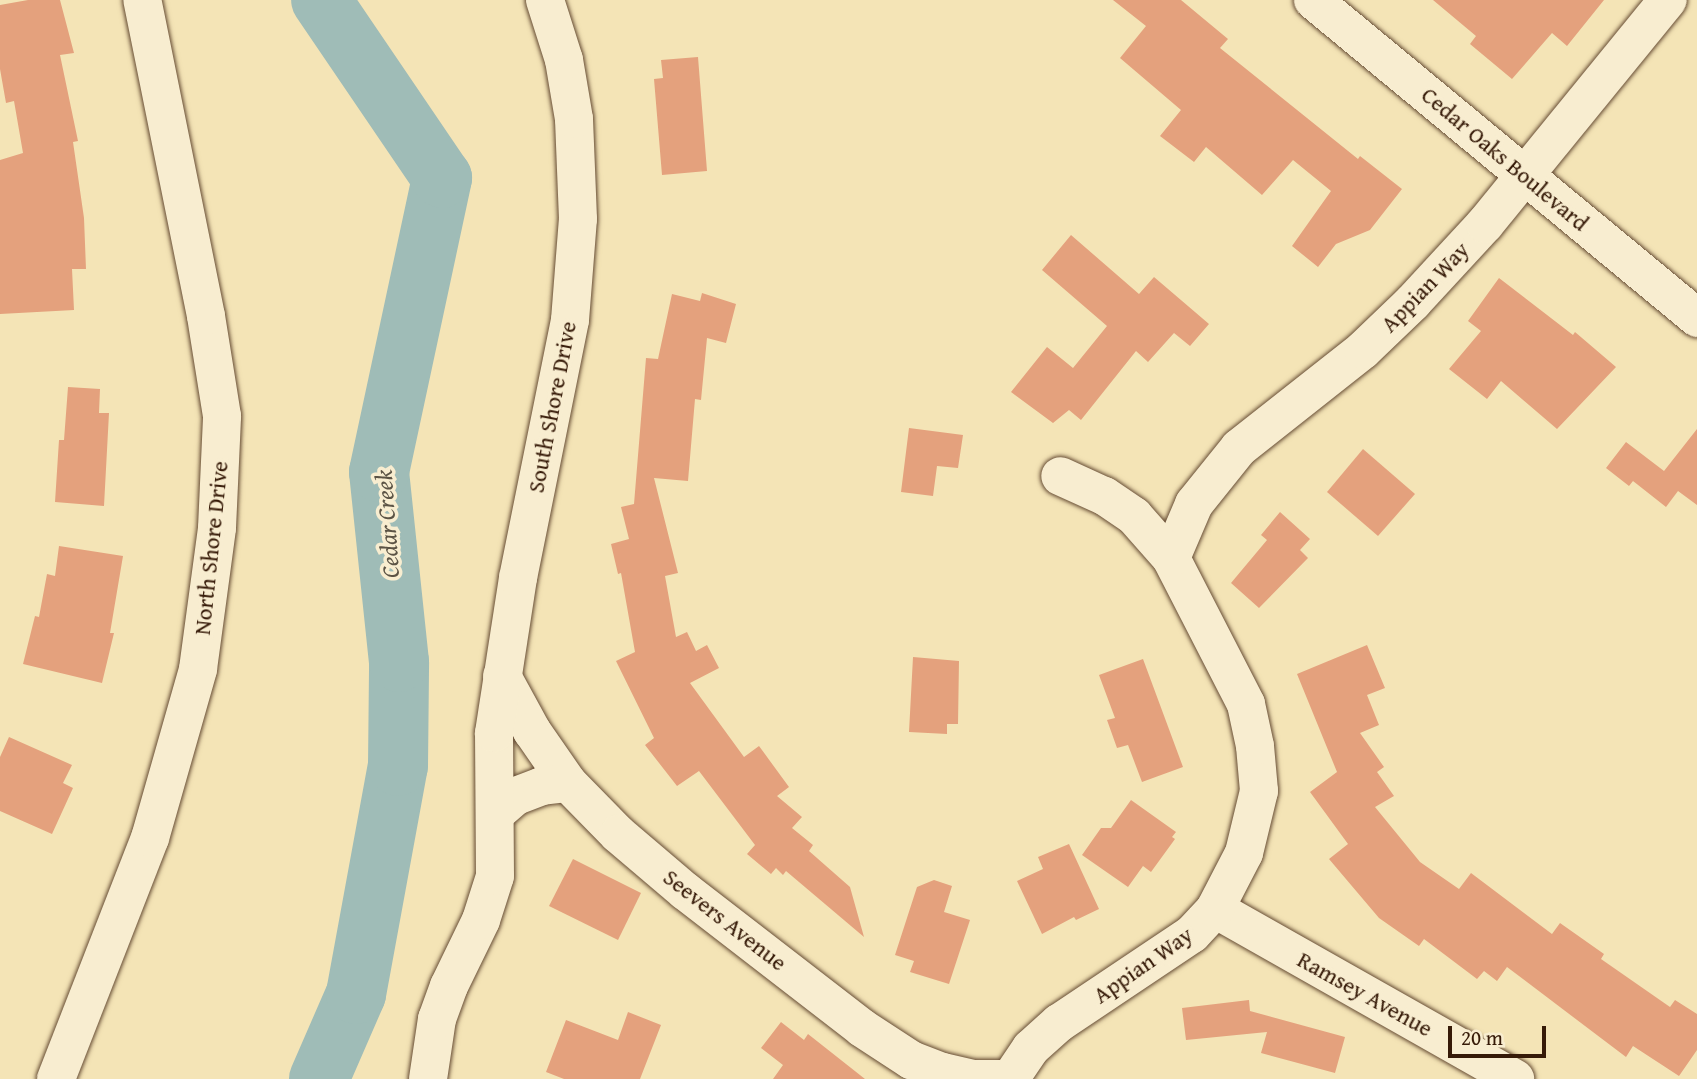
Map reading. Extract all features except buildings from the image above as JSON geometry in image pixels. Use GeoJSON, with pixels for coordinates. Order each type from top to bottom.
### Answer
{"type":"FeatureCollection","features":[{"type":"Feature","properties":{"kind":"street","name":"North Shore Drive"},"geometry":{"type":"LineString","coordinates":[[56,1079],[150,838],[198,669],[217,528],[222,416],[206,316],[142,0]]}},
{"type":"Feature","properties":{"kind":"street","name":"South Shore Drive"},"geometry":{"type":"LineString","coordinates":[[428,1079],[437,1019],[449,986],[481,920],[495,876],[494,733],[518,578],[570,320],[578,219],[575,119],[564,60],[545,0]]}},
{"type":"Feature","properties":{"kind":"street","name":"Cedar Oaks Boulevard"},"geometry":{"type":"LineString","coordinates":[[1313,0],[1697,318]]}},
{"type":"Feature","properties":{"kind":"street","name":"Appian Way"},"geometry":{"type":"LineString","coordinates":[[1171,558],[1194,504],[1239,448],[1363,350],[1413,302],[1525,176],[1668,0]]}},
{"type":"Feature","properties":{"kind":"street"},"geometry":{"type":"LineString","coordinates":[[1692,0],[1697,4]]}},
{"type":"Feature","properties":{"kind":"street","name":"Appian Way"},"geometry":{"type":"LineString","coordinates":[[1010,1079],[1031,1048],[1059,1023],[1192,934],[1215,909],[1244,853],[1259,791],[1255,746],[1246,704],[1231,670],[1171,558],[1134,516],[1104,496],[1060,476]]}},
{"type":"Feature","properties":{"kind":"street","name":"Seevers Avenue"},"geometry":{"type":"LineString","coordinates":[[502,676],[532,731],[568,783],[618,834],[685,891],[872,1034],[911,1060],[973,1079],[1010,1079]]}},
{"type":"Feature","properties":{"kind":"street"},"geometry":{"type":"LineString","coordinates":[[495,814],[516,796],[542,786],[568,783]]}},
{"type":"Feature","properties":{"kind":"street","name":"Ramsey Avenue"},"geometry":{"type":"LineString","coordinates":[[1215,909],[1515,1079]]}},
{"type":"Feature","properties":{"kind":"waterway","name":"Cedar Creek"},"geometry":{"type":"LineString","coordinates":[[319,1079],[356,994],[398,766],[399,662],[379,472],[442,178],[321,0]]}}]}
